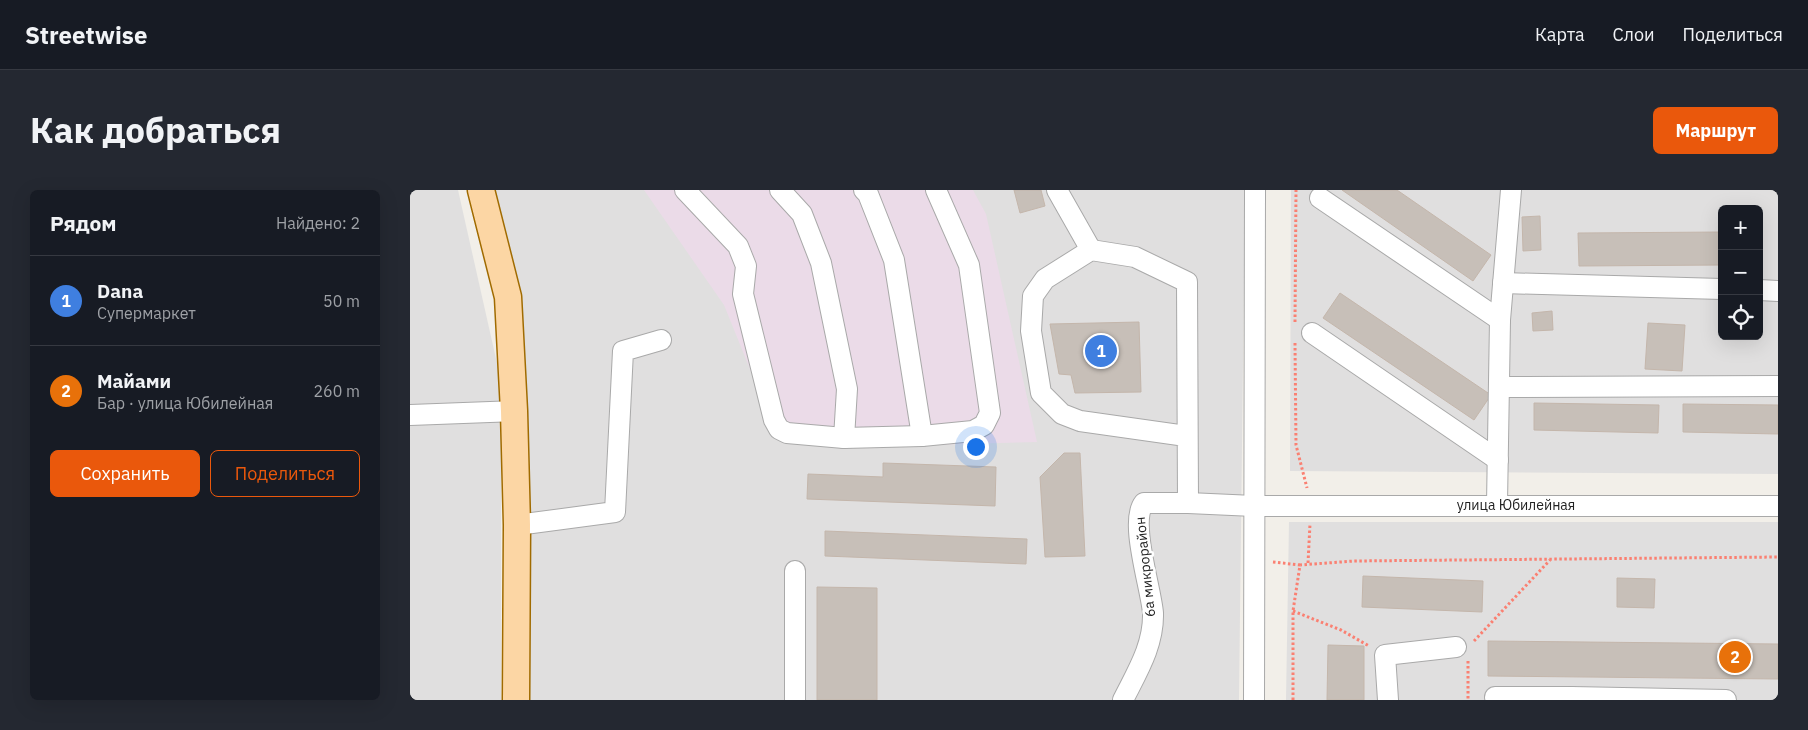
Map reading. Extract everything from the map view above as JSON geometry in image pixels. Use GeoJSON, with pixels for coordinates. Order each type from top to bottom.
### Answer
{"type":"FeatureCollection","features":[{"type":"Feature","properties":{"kind":"main road"},"geometry":{"type":"LineString","coordinates":[[481,190],[508,297],[517,525],[516,700]]}},
{"type":"Feature","properties":{"kind":"street"},"geometry":{"type":"LineString","coordinates":[[685,190],[738,246],[746,266],[743,294],[774,420],[779,429],[787,433],[844,438],[922,436],[973,431],[984,425],[990,413],[969,265],[936,190]]}},
{"type":"Feature","properties":{"kind":"street"},"geometry":{"type":"LineString","coordinates":[[780,190],[802,214],[821,263],[847,389],[844,438]]}},
{"type":"Feature","properties":{"kind":"street"},"geometry":{"type":"LineString","coordinates":[[864,190],[868,194],[894,260],[922,436]]}},
{"type":"Feature","properties":{"kind":"street"},"geometry":{"type":"LineString","coordinates":[[1057,190],[1091,250]]}},
{"type":"Feature","properties":{"kind":"street"},"geometry":{"type":"LineString","coordinates":[[1254,700],[1255,190]]}},
{"type":"Feature","properties":{"kind":"street"},"geometry":{"type":"LineString","coordinates":[[1497,504],[1500,320],[1511,190]]}},
{"type":"Feature","properties":{"kind":"street"},"geometry":{"type":"LineString","coordinates":[[1320,198],[1500,320]]}},
{"type":"Feature","properties":{"kind":"street"},"geometry":{"type":"LineString","coordinates":[[1186,436],[1080,421],[1062,414],[1041,393],[1031,331],[1033,296],[1045,279],[1091,250],[1135,257],[1187,282],[1186,436],[1188,503]]}},
{"type":"Feature","properties":{"kind":"street"},"geometry":{"type":"LineString","coordinates":[[1503,283],[1718,289]]}},
{"type":"Feature","properties":{"kind":"street"},"geometry":{"type":"LineString","coordinates":[[1763,290],[1778,291]]}},
{"type":"Feature","properties":{"kind":"street"},"geometry":{"type":"LineString","coordinates":[[1301,335],[1498,460]]}},
{"type":"Feature","properties":{"kind":"street"},"geometry":{"type":"LineString","coordinates":[[517,525],[615,512],[623,351],[661,340]]}},
{"type":"Feature","properties":{"kind":"street"},"geometry":{"type":"LineString","coordinates":[[1499,387],[1778,386]]}},
{"type":"Feature","properties":{"kind":"street"},"geometry":{"type":"LineString","coordinates":[[410,415],[514,411]]}},
{"type":"Feature","properties":{"kind":"street","name":"6а микрорайон"},"geometry":{"type":"LineString","coordinates":[[1123,700],[1148,652],[1153,614],[1140,536],[1138,515],[1140,508],[1144,503],[1188,503]]}},
{"type":"Feature","properties":{"kind":"street","name":"улица Юбилейная"},"geometry":{"type":"LineString","coordinates":[[1188,503],[1254,506],[1497,504],[1778,506]]}},
{"type":"Feature","properties":{"kind":"street"},"geometry":{"type":"LineString","coordinates":[[795,571],[795,700]]}},
{"type":"Feature","properties":{"kind":"street"},"geometry":{"type":"LineString","coordinates":[[1388,700],[1385,655],[1465,648]]}},
{"type":"Feature","properties":{"kind":"street"},"geometry":{"type":"LineString","coordinates":[[1495,697],[1726,700]]}},
{"type":"Feature","properties":{"kind":"path"},"geometry":{"type":"LineString","coordinates":[[1296,190],[1301,335],[1296,445],[1310,506],[1308,563]]}},
{"type":"Feature","properties":{"kind":"path"},"geometry":{"type":"LineString","coordinates":[[1254,559],[1300,565],[1308,563],[1778,558]]}},
{"type":"Feature","properties":{"kind":"path"},"geometry":{"type":"LineString","coordinates":[[1468,700],[1465,648],[1550,560]]}},
{"type":"Feature","properties":{"kind":"path"},"geometry":{"type":"LineString","coordinates":[[1293,700],[1293,611],[1300,565]]}},
{"type":"Feature","properties":{"kind":"path"},"geometry":{"type":"LineString","coordinates":[[1293,611],[1341,630],[1385,655]]}},
{"type":"Feature","properties":{"kind":"shaded area"},"geometry":{"type":"Polygon","coordinates":[[[410,190],[458,190],[501,381],[501,700],[410,700],[410,190]]]}},
{"type":"Feature","properties":{"kind":"shaded area"},"geometry":{"type":"Polygon","coordinates":[[[481,190],[1245,190],[1239,700],[522,700],[514,411],[481,190]]]}},
{"type":"Feature","properties":{"kind":"shaded area"},"geometry":{"type":"Polygon","coordinates":[[[644,190],[973,190],[986,214],[1037,442],[892,446],[777,436],[724,305],[644,190]]]}},
{"type":"Feature","properties":{"kind":"shaded area"},"geometry":{"type":"Polygon","coordinates":[[[1291,190],[1778,190],[1778,474],[1290,471],[1291,190]]]}},
{"type":"Feature","properties":{"kind":"shaded area"},"geometry":{"type":"Polygon","coordinates":[[[1289,522],[1778,522],[1778,700],[1286,700],[1289,522]]]}},
{"type":"Feature","properties":{"kind":"building"},"geometry":{"type":"Polygon","coordinates":[[[1014,190],[1041,190],[1045,206],[1020,213],[1014,190]]]}},
{"type":"Feature","properties":{"kind":"building"},"geometry":{"type":"Polygon","coordinates":[[[1342,190],[1397,190],[1491,255],[1473,281],[1342,190]]]}},
{"type":"Feature","properties":{"kind":"building"},"geometry":{"type":"Polygon","coordinates":[[[1540,216],[1541,250],[1523,251],[1522,217],[1540,216]]]}},
{"type":"Feature","properties":{"kind":"building"},"geometry":{"type":"Polygon","coordinates":[[[1718,232],[1718,265],[1579,266],[1578,233],[1718,232]]]}},
{"type":"Feature","properties":{"kind":"building"},"geometry":{"type":"Polygon","coordinates":[[[1340,293],[1491,395],[1474,420],[1323,318],[1340,293]]]}},
{"type":"Feature","properties":{"kind":"building"},"geometry":{"type":"Polygon","coordinates":[[[1552,311],[1553,330],[1533,331],[1532,313],[1552,311]]]}},
{"type":"Feature","properties":{"kind":"building"},"geometry":{"type":"Polygon","coordinates":[[[1139,322],[1141,392],[1075,393],[1071,375],[1059,374],[1050,324],[1139,322]]]}},
{"type":"Feature","properties":{"kind":"building"},"geometry":{"type":"Polygon","coordinates":[[[1648,323],[1685,325],[1682,371],[1645,369],[1648,323]]]}},
{"type":"Feature","properties":{"kind":"building"},"geometry":{"type":"Polygon","coordinates":[[[1534,403],[1659,405],[1658,433],[1534,430],[1534,403]]]}},
{"type":"Feature","properties":{"kind":"building"},"geometry":{"type":"Polygon","coordinates":[[[1683,404],[1778,405],[1778,434],[1683,432],[1683,404]]]}},
{"type":"Feature","properties":{"kind":"building"},"geometry":{"type":"Polygon","coordinates":[[[1064,453],[1080,453],[1085,556],[1045,557],[1040,477],[1064,453]]]}},
{"type":"Feature","properties":{"kind":"building"},"geometry":{"type":"Polygon","coordinates":[[[883,463],[996,467],[995,506],[807,499],[808,474],[883,477],[883,463]]]}},
{"type":"Feature","properties":{"kind":"building"},"geometry":{"type":"Polygon","coordinates":[[[825,531],[1027,539],[1026,564],[825,556],[825,531]]]}},
{"type":"Feature","properties":{"kind":"building"},"geometry":{"type":"Polygon","coordinates":[[[1363,576],[1483,581],[1482,612],[1362,607],[1363,576]]]}},
{"type":"Feature","properties":{"kind":"building"},"geometry":{"type":"Polygon","coordinates":[[[1617,578],[1655,579],[1654,608],[1617,607],[1617,578]]]}},
{"type":"Feature","properties":{"kind":"building"},"geometry":{"type":"Polygon","coordinates":[[[817,587],[877,588],[877,700],[817,700],[817,587]]]}},
{"type":"Feature","properties":{"kind":"building"},"geometry":{"type":"Polygon","coordinates":[[[1488,641],[1778,644],[1778,679],[1488,676],[1488,641]]]}},
{"type":"Feature","properties":{"kind":"building"},"geometry":{"type":"Polygon","coordinates":[[[1328,645],[1364,646],[1364,700],[1327,700],[1328,645]]]}},
{"type":"Feature","properties":{"kind":"place","name":"Dana"},"geometry":{"type":"Point","coordinates":[1101,351]}},
{"type":"Feature","properties":{"kind":"place","name":"Майами"},"geometry":{"type":"Point","coordinates":[1735,657]}}]}
